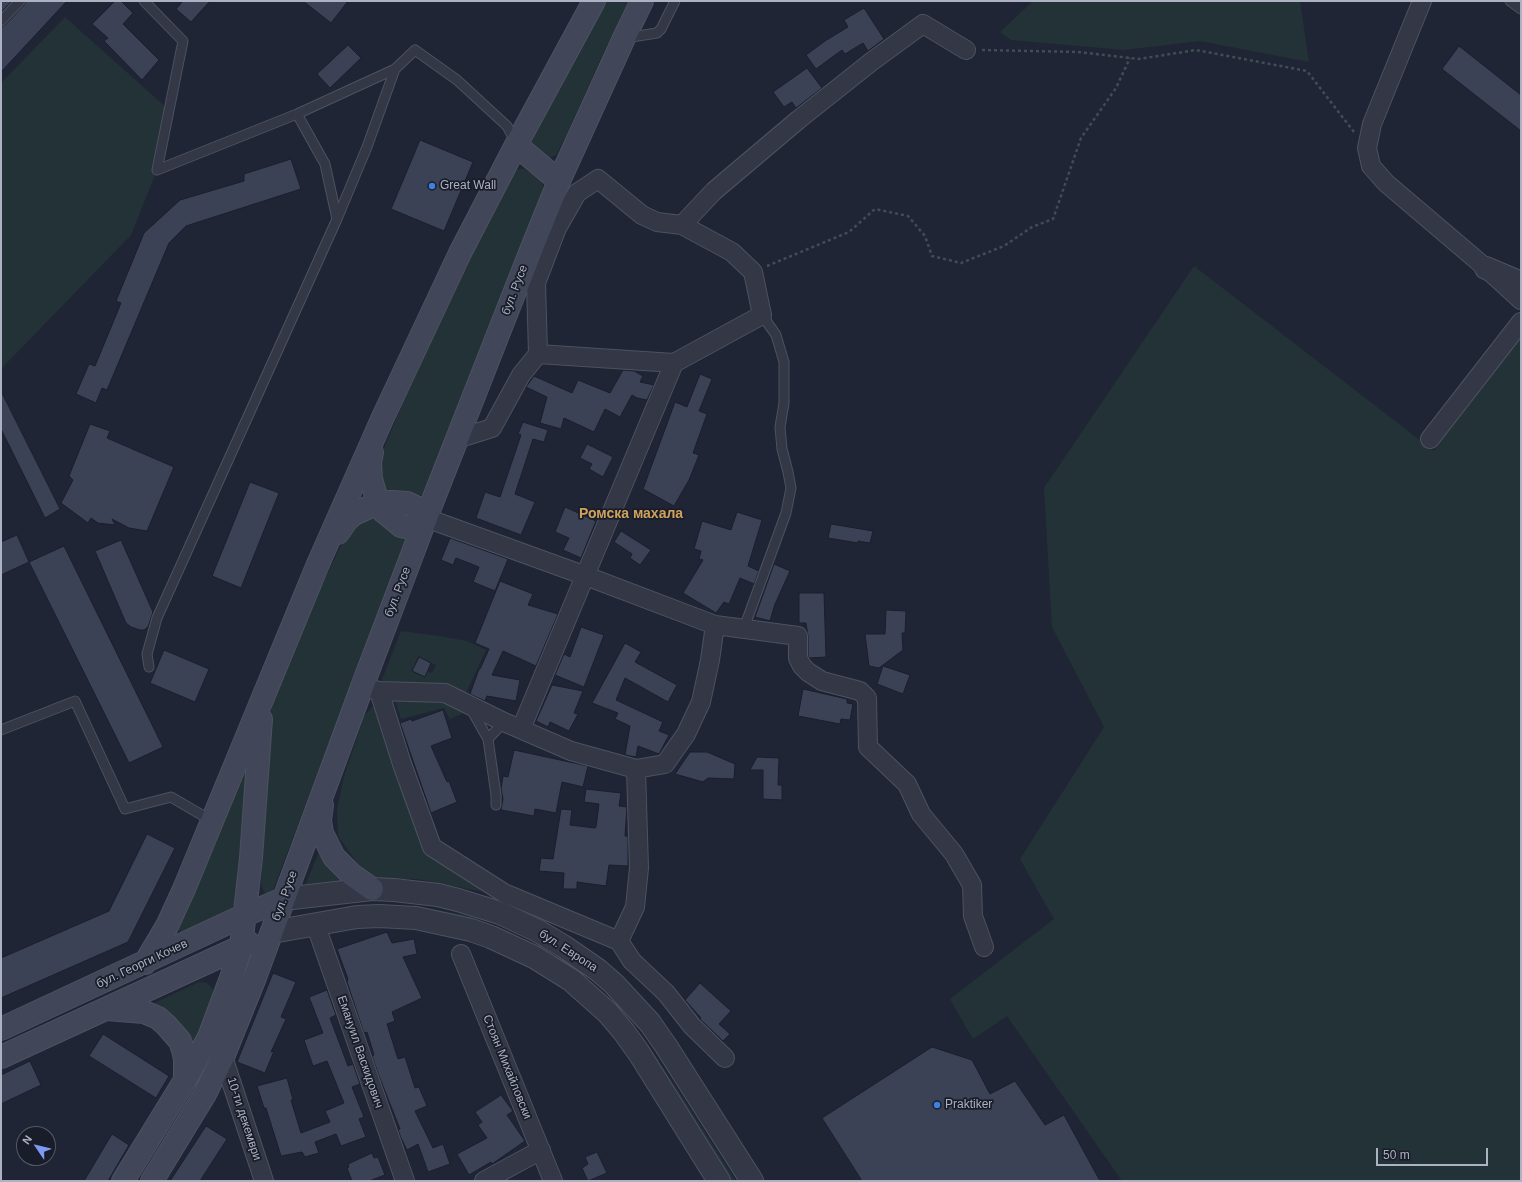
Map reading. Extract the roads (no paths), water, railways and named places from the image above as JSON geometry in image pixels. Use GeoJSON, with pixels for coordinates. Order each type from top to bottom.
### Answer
{"type":"FeatureCollection","features":[{"type":"Feature","properties":{"kind":"main road"},"geometry":{"type":"LineString","coordinates":[[145,963],[167,926],[318,564],[383,417],[460,253],[516,145],[594,1]]}},
{"type":"Feature","properties":{"kind":"main road","name":"бул. Русе"},"geometry":{"type":"LineString","coordinates":[[152,1181],[205,1094],[223,1057],[272,932],[323,792],[370,689],[426,518],[559,181],[642,1]]}},
{"type":"Feature","properties":{"kind":"main road"},"geometry":{"type":"LineString","coordinates":[[516,145],[559,181]]}},
{"type":"Feature","properties":{"kind":"main road"},"geometry":{"type":"LineString","coordinates":[[383,417],[370,463],[371,479],[378,503],[392,519],[406,528],[414,528],[426,518]]}},
{"type":"Feature","properties":{"kind":"main road"},"geometry":{"type":"LineString","coordinates":[[318,564],[348,520],[360,510],[378,503]]}},
{"type":"Feature","properties":{"kind":"main road"},"geometry":{"type":"LineString","coordinates":[[123,1181],[185,1080],[209,1037],[241,947],[246,915],[260,734],[267,689]]}},
{"type":"Feature","properties":{"kind":"main road"},"geometry":{"type":"LineString","coordinates":[[323,792],[320,820],[322,833],[326,844],[334,857],[346,869],[372,889]]}},
{"type":"Feature","properties":{"kind":"main road","name":"бул. Георги Кочев"},"geometry":{"type":"LineString","coordinates":[[1,1029],[283,899]]}},
{"type":"Feature","properties":{"kind":"main road"},"geometry":{"type":"LineString","coordinates":[[1,1057],[272,932]]}},
{"type":"Feature","properties":{"kind":"main road"},"geometry":{"type":"LineString","coordinates":[[106,1009],[144,1012],[158,1018],[166,1025],[180,1041],[185,1060],[185,1080]]}},
{"type":"Feature","properties":{"kind":"street"},"geometry":{"type":"LineString","coordinates":[[1422,1],[1372,124],[1366,148],[1371,166],[1386,183],[1486,268],[1521,300]]}},
{"type":"Feature","properties":{"kind":"street"},"geometry":{"type":"LineString","coordinates":[[682,225],[714,191],[798,120],[870,62],[923,24],[966,50]]}},
{"type":"Feature","properties":{"kind":"street"},"geometry":{"type":"LineString","coordinates":[[457,439],[492,428],[521,375],[538,354],[536,283],[557,228],[577,193],[598,179],[642,215],[658,222],[682,225],[732,252],[753,272],[762,316],[674,362],[538,354]]}},
{"type":"Feature","properties":{"kind":"street"},"geometry":{"type":"LineString","coordinates":[[1486,268],[1521,283]]}},
{"type":"Feature","properties":{"kind":"street"},"geometry":{"type":"LineString","coordinates":[[1430,439],[1521,322]]}},
{"type":"Feature","properties":{"kind":"street"},"geometry":{"type":"LineString","coordinates":[[521,729],[674,362]]}},
{"type":"Feature","properties":{"kind":"street"},"geometry":{"type":"LineString","coordinates":[[426,518],[715,625],[798,636],[798,658],[802,666],[808,672],[822,681],[860,691],[867,698],[868,747],[907,784],[921,814],[954,854],[972,885],[973,916],[984,947]]}},
{"type":"Feature","properties":{"kind":"street"},"geometry":{"type":"LineString","coordinates":[[715,625],[710,660],[700,702],[686,734],[665,764],[636,770],[571,751],[504,722],[445,693],[370,689],[402,764],[432,848],[504,893],[619,941],[632,961],[666,993],[692,1026],[724,1058]]}},
{"type":"Feature","properties":{"kind":"street"},"geometry":{"type":"LineString","coordinates":[[619,941],[635,907],[639,868],[636,770]]}},
{"type":"Feature","properties":{"kind":"street","name":"бул. Европа"},"geometry":{"type":"LineString","coordinates":[[283,899],[372,889],[438,895],[500,913],[564,946],[598,970],[632,1002],[650,1024],[666,1046],[752,1181]]}},
{"type":"Feature","properties":{"kind":"street","name":"бул. Европа"},"geometry":{"type":"LineString","coordinates":[[272,932],[357,916],[416,918],[471,930],[491,937],[553,968],[571,980],[591,997],[608,1013],[624,1032],[639,1053],[719,1181]]}},
{"type":"Feature","properties":{"kind":"street","name":"Емануил Васкидович"},"geometry":{"type":"LineString","coordinates":[[315,923],[405,1181]]}},
{"type":"Feature","properties":{"kind":"street","name":"Стоян Михайловски"},"geometry":{"type":"LineString","coordinates":[[461,954],[553,1181]]}},
{"type":"Feature","properties":{"kind":"street","name":"10-ти декември"},"geometry":{"type":"LineString","coordinates":[[223,1057],[264,1181]]}},
{"type":"Feature","properties":{"kind":"street"},"geometry":{"type":"LineString","coordinates":[[484,1181],[541,1150]]}},
{"type":"Feature","properties":{"kind":"lane"},"geometry":{"type":"LineString","coordinates":[[1,21],[20,1]]}},
{"type":"Feature","properties":{"kind":"lane"},"geometry":{"type":"LineString","coordinates":[[144,1],[183,41],[157,170],[298,114],[395,69],[415,50],[457,80],[508,126],[516,145]]}},
{"type":"Feature","properties":{"kind":"lane"},"geometry":{"type":"LineString","coordinates":[[624,38],[657,33],[661,29],[675,1]]}},
{"type":"Feature","properties":{"kind":"lane"},"geometry":{"type":"LineString","coordinates":[[1510,1],[1521,9]]}},
{"type":"Feature","properties":{"kind":"lane"},"geometry":{"type":"LineString","coordinates":[[149,667],[148,654],[157,618],[337,219],[367,147],[395,69]]}},
{"type":"Feature","properties":{"kind":"lane"},"geometry":{"type":"LineString","coordinates":[[298,114],[324,164],[337,219]]}},
{"type":"Feature","properties":{"kind":"lane"},"geometry":{"type":"LineString","coordinates":[[744,628],[786,512],[791,488],[782,449],[780,427],[784,403],[784,362],[776,335],[762,316]]}},
{"type":"Feature","properties":{"kind":"lane"},"geometry":{"type":"LineString","coordinates":[[1,730],[74,701],[125,809],[171,797],[212,821]]}},
{"type":"Feature","properties":{"kind":"lane"},"geometry":{"type":"LineString","coordinates":[[468,704],[480,721],[488,739],[496,795],[496,806]]}},
{"type":"Feature","properties":{"kind":"lane"},"geometry":{"type":"LineString","coordinates":[[488,739],[504,722]]}},
{"type":"Feature","properties":{"kind":"place","name":"Great Wall"},"geometry":{"type":"Point","coordinates":[432,186]}},
{"type":"Feature","properties":{"kind":"place","name":"Praktiker"},"geometry":{"type":"Point","coordinates":[937,1105]}},
{"type":"Feature","properties":{"kind":"district","name":"Ромска махала"},"geometry":{"type":"Point","coordinates":[631,514]}}]}
